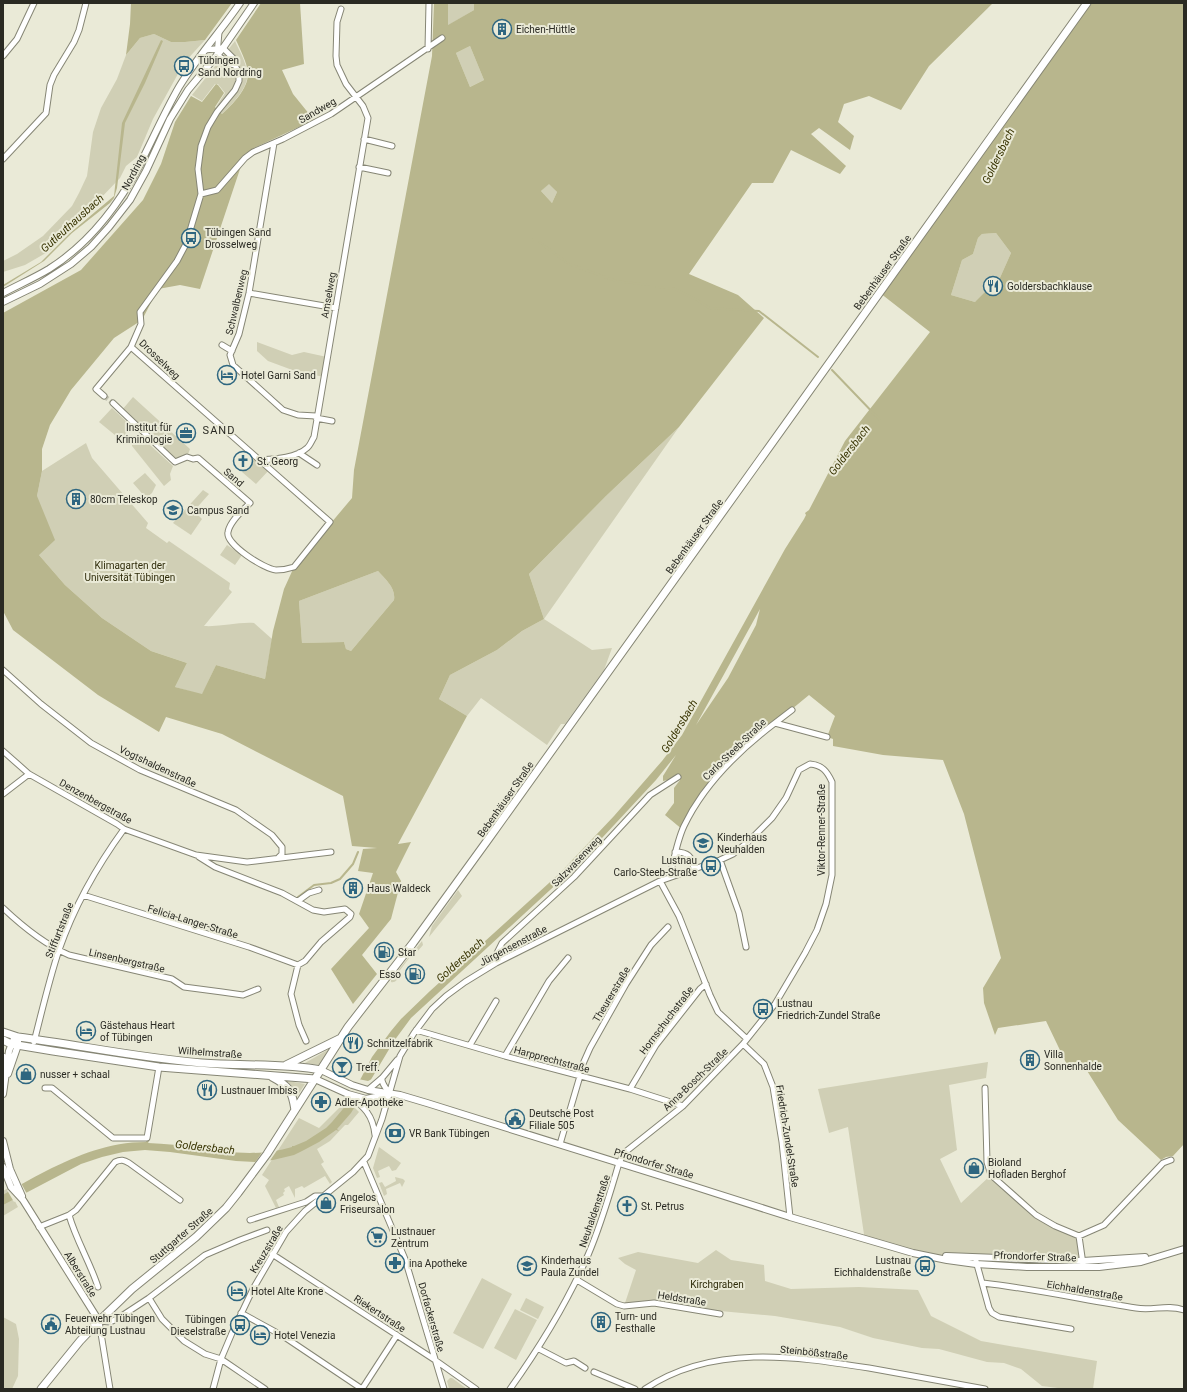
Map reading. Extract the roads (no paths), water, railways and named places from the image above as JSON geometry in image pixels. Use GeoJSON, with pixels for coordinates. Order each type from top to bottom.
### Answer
{"type":"FeatureCollection","features":[{"type":"Feature","properties":{"kind":"main road","name":"Bebenhäuser Straße"},"geometry":{"type":"LineString","coordinates":[[315,1079],[341,1038],[459,881],[1087,3]]}},
{"type":"Feature","properties":{"kind":"main road","name":"Wilhelmstraße"},"geometry":{"type":"LineString","coordinates":[[3,1032],[16,1037],[188,1062],[232,1065],[285,1065],[321,1070]]}},
{"type":"Feature","properties":{"kind":"main road"},"geometry":{"type":"LineString","coordinates":[[285,1065],[341,1038]]}},
{"type":"Feature","properties":{"kind":"main road","name":"Wilhelmstraße"},"geometry":{"type":"LineString","coordinates":[[3,1040],[32,1048],[158,1067],[315,1079]]}},
{"type":"Feature","properties":{"kind":"main road"},"geometry":{"type":"LineString","coordinates":[[3,1057],[6,1072]]}},
{"type":"Feature","properties":{"kind":"main road"},"geometry":{"type":"LineString","coordinates":[[270,1076],[288,1086],[295,1110]]}},
{"type":"Feature","properties":{"kind":"main road","name":"Stuttgarter Straße"},"geometry":{"type":"LineString","coordinates":[[41,1389],[80,1341],[99,1321],[132,1289],[187,1245],[226,1208],[267,1154],[315,1079]]}},
{"type":"Feature","properties":{"kind":"street"},"geometry":{"type":"LineString","coordinates":[[3,56],[17,39],[34,3]]}},
{"type":"Feature","properties":{"kind":"street"},"geometry":{"type":"LineString","coordinates":[[3,159],[46,114],[50,84],[54,74],[74,42],[79,30],[86,3]]}},
{"type":"Feature","properties":{"kind":"street","name":"Nordring"},"geometry":{"type":"LineString","coordinates":[[3,293],[50,268],[86,240],[103,222],[122,196],[138,168],[180,85],[240,3]]}},
{"type":"Feature","properties":{"kind":"street","name":"Nordring"},"geometry":{"type":"LineString","coordinates":[[3,302],[40,284],[60,272],[91,247],[109,227],[130,200],[146,171],[170,119],[188,90],[254,3]]}},
{"type":"Feature","properties":{"kind":"street"},"geometry":{"type":"LineString","coordinates":[[428,49],[429,3]]}},
{"type":"Feature","properties":{"kind":"street","name":"Amselweg"},"geometry":{"type":"LineString","coordinates":[[260,460],[280,459],[299,453],[307,449],[314,437],[316,417],[368,118],[363,106],[342,77],[337,65],[337,22],[341,9]]}},
{"type":"Feature","properties":{"kind":"street","name":"Nordring"},"geometry":{"type":"LineString","coordinates":[[219,32],[219,50]]}},
{"type":"Feature","properties":{"kind":"street","name":"Sandweg"},"geometry":{"type":"LineString","coordinates":[[201,194],[217,190],[245,158],[331,114],[442,38]]}},
{"type":"Feature","properties":{"kind":"street"},"geometry":{"type":"LineString","coordinates":[[205,50],[219,50],[230,64],[235,65]]}},
{"type":"Feature","properties":{"kind":"street","name":"Drosselweg"},"geometry":{"type":"LineString","coordinates":[[219,50],[232,56],[234,59],[239,74],[239,81],[235,90],[217,112],[208,127],[201,146],[198,169],[201,194],[186,244],[177,261],[140,312],[141,324],[131,347],[330,522],[294,567]]}},
{"type":"Feature","properties":{"kind":"street"},"geometry":{"type":"LineString","coordinates":[[364,139],[392,146]]}},
{"type":"Feature","properties":{"kind":"street","name":"Schwalbenweg"},"geometry":{"type":"LineString","coordinates":[[274,143],[249,293],[239,334],[230,356],[233,365],[283,410],[298,415],[332,421]]}},
{"type":"Feature","properties":{"kind":"street"},"geometry":{"type":"LineString","coordinates":[[359,167],[388,173]]}},
{"type":"Feature","properties":{"kind":"street"},"geometry":{"type":"LineString","coordinates":[[249,293],[336,308]]}},
{"type":"Feature","properties":{"kind":"street"},"geometry":{"type":"LineString","coordinates":[[222,346],[232,351]]}},
{"type":"Feature","properties":{"kind":"street"},"geometry":{"type":"LineString","coordinates":[[104,396],[96,389],[131,347]]}},
{"type":"Feature","properties":{"kind":"street","name":"Sand"},"geometry":{"type":"LineString","coordinates":[[113,403],[175,462],[187,457],[193,459],[198,458],[250,503],[230,525],[227,536],[232,542],[264,567],[275,570],[287,570],[294,567]]}},
{"type":"Feature","properties":{"kind":"street"},"geometry":{"type":"LineString","coordinates":[[299,453],[316,465]]}},
{"type":"Feature","properties":{"kind":"street","name":"Vogtshaldenstraße"},"geometry":{"type":"LineString","coordinates":[[3,670],[41,704],[91,743],[140,770],[236,810],[258,825],[272,835],[282,847],[282,854],[278,858]]}},
{"type":"Feature","properties":{"kind":"street","name":"Carlo-Steeb-Straße"},"geometry":{"type":"LineString","coordinates":[[670,876],[675,852],[684,827],[711,782],[742,751],[792,710]]}},
{"type":"Feature","properties":{"kind":"street","name":"Carlo-Steeb-Straße"},"geometry":{"type":"LineString","coordinates":[[775,723],[827,737]]}},
{"type":"Feature","properties":{"kind":"street","name":"Denzenbergstraße"},"geometry":{"type":"LineString","coordinates":[[3,751],[29,774],[111,820],[124,829],[196,855],[247,862],[331,852]]}},
{"type":"Feature","properties":{"kind":"street","name":"Viktor-Renner-Straße"},"geometry":{"type":"LineString","coordinates":[[720,860],[733,854],[766,825],[786,798],[799,770],[810,764],[822,767],[828,774],[832,782],[832,875],[826,904],[817,930],[798,966],[775,1004],[747,1040]]}},
{"type":"Feature","properties":{"kind":"street"},"geometry":{"type":"LineString","coordinates":[[3,794],[29,774]]}},
{"type":"Feature","properties":{"kind":"street","name":"Salzwasenweg"},"geometry":{"type":"LineString","coordinates":[[496,963],[496,955],[502,943],[574,877],[650,795],[678,778]]}},
{"type":"Feature","properties":{"kind":"street","name":"Stiffurtstraße"},"geometry":{"type":"LineString","coordinates":[[32,1048],[59,951],[83,896],[100,864],[124,829]]}},
{"type":"Feature","properties":{"kind":"street"},"geometry":{"type":"LineString","coordinates":[[675,852],[684,852],[690,856],[694,869]]}},
{"type":"Feature","properties":{"kind":"street"},"geometry":{"type":"LineString","coordinates":[[196,855],[215,866],[271,888],[313,910],[324,912],[345,909],[351,914],[350,917],[321,942],[305,961],[298,965],[292,994],[299,1025],[306,1041]]}},
{"type":"Feature","properties":{"kind":"street"},"geometry":{"type":"LineString","coordinates":[[720,860],[739,913],[746,947]]}},
{"type":"Feature","properties":{"kind":"street","name":"Jürgensenstraße"},"geometry":{"type":"LineString","coordinates":[[368,1090],[382,1078],[400,1056],[416,1030],[432,1009],[465,982],[496,963],[660,880],[720,860]]}},
{"type":"Feature","properties":{"kind":"street"},"geometry":{"type":"LineString","coordinates":[[660,880],[680,916],[706,985],[718,1012],[747,1040]]}},
{"type":"Feature","properties":{"kind":"street"},"geometry":{"type":"LineString","coordinates":[[298,901],[309,893],[319,890]]}},
{"type":"Feature","properties":{"kind":"street","name":"Felicia-Langer-Straße"},"geometry":{"type":"LineString","coordinates":[[83,896],[242,945],[298,965]]}},
{"type":"Feature","properties":{"kind":"street","name":"Linsenbergstraße"},"geometry":{"type":"LineString","coordinates":[[3,908],[41,939],[59,951],[69,955],[172,979],[184,987],[243,995],[258,989]]}},
{"type":"Feature","properties":{"kind":"street","name":"Theurerstraße"},"geometry":{"type":"LineString","coordinates":[[560,1144],[579,1076],[590,1048],[626,984],[651,945],[668,927]]}},
{"type":"Feature","properties":{"kind":"street"},"geometry":{"type":"LineString","coordinates":[[505,1056],[549,981],[568,958]]}},
{"type":"Feature","properties":{"kind":"street","name":"Hornschuchstraße"},"geometry":{"type":"LineString","coordinates":[[630,1089],[656,1045],[700,989],[706,985]]}},
{"type":"Feature","properties":{"kind":"street"},"geometry":{"type":"LineString","coordinates":[[470,1045],[496,1001]]}},
{"type":"Feature","properties":{"kind":"street","name":"Harpprechtstraße"},"geometry":{"type":"LineString","coordinates":[[416,1030],[505,1056],[630,1089],[682,1106]]}},
{"type":"Feature","properties":{"kind":"street"},"geometry":{"type":"LineString","coordinates":[[5,1082],[16,1037]]}},
{"type":"Feature","properties":{"kind":"street","name":"Anna-Bosch-Straße"},"geometry":{"type":"LineString","coordinates":[[619,1163],[626,1151],[682,1106],[747,1040]]}},
{"type":"Feature","properties":{"kind":"street"},"geometry":{"type":"LineString","coordinates":[[3,1094],[6,1072],[15,1044]]}},
{"type":"Feature","properties":{"kind":"street","name":"Friedrich-Zundel-Straße"},"geometry":{"type":"LineString","coordinates":[[743,1044],[764,1064],[773,1087],[782,1142],[790,1217]]}},
{"type":"Feature","properties":{"kind":"street","name":"Jürgensenstraße"},"geometry":{"type":"LineString","coordinates":[[389,1094],[400,1056]]}},
{"type":"Feature","properties":{"kind":"street"},"geometry":{"type":"LineString","coordinates":[[45,1088],[52,1088],[113,1138],[147,1138],[158,1067]]}},
{"type":"Feature","properties":{"kind":"street","name":"Pfrondorfer Straße"},"geometry":{"type":"LineString","coordinates":[[321,1070],[352,1085],[368,1090],[400,1095],[414,1099],[790,1217],[913,1253],[947,1260],[976,1261],[1027,1267],[1141,1262],[1184,1248]]}},
{"type":"Feature","properties":{"kind":"street"},"geometry":{"type":"LineString","coordinates":[[382,1078],[382,1084],[386,1087],[389,1094]]}},
{"type":"Feature","properties":{"kind":"street","name":"Pfrondorfer Straße"},"geometry":{"type":"LineString","coordinates":[[315,1079],[348,1094],[366,1099],[389,1094]]}},
{"type":"Feature","properties":{"kind":"street"},"geometry":{"type":"LineString","coordinates":[[985,1088],[987,1162],[991,1174],[1036,1214],[1055,1226],[1079,1236],[1104,1225],[1163,1163],[1171,1160]]}},
{"type":"Feature","properties":{"kind":"street"},"geometry":{"type":"LineString","coordinates":[[348,1094],[362,1105],[371,1116],[375,1138]]}},
{"type":"Feature","properties":{"kind":"street","name":"Kreuzstraße"},"geometry":{"type":"LineString","coordinates":[[213,1389],[221,1359],[241,1313],[272,1254],[291,1225],[305,1211],[350,1176],[364,1162],[375,1138],[389,1094]]}},
{"type":"Feature","properties":{"kind":"street","name":"Alberstraße"},"geometry":{"type":"LineString","coordinates":[[3,1141],[15,1187]]}},
{"type":"Feature","properties":{"kind":"street"},"geometry":{"type":"LineString","coordinates":[[39,1227],[69,1215],[82,1203],[115,1162],[119,1160],[124,1160],[129,1163],[180,1200]]}},
{"type":"Feature","properties":{"kind":"street","name":"Dorfackerstraße"},"geometry":{"type":"LineString","coordinates":[[364,1162],[405,1259],[444,1389]]}},
{"type":"Feature","properties":{"kind":"street","name":"Neuhaldenstraße"},"geometry":{"type":"LineString","coordinates":[[510,1389],[539,1349],[577,1280],[597,1231],[619,1163]]}},
{"type":"Feature","properties":{"kind":"street","name":"Alberstraße"},"geometry":{"type":"LineString","coordinates":[[3,1167],[99,1321],[110,1389]]}},
{"type":"Feature","properties":{"kind":"street","name":"Kreuzstraße"},"geometry":{"type":"LineString","coordinates":[[250,1220],[306,1202],[315,1196],[324,1196]]}},
{"type":"Feature","properties":{"kind":"street"},"geometry":{"type":"LineString","coordinates":[[69,1215],[74,1234],[92,1268],[98,1288]]}},
{"type":"Feature","properties":{"kind":"street"},"geometry":{"type":"LineString","coordinates":[[99,1321],[110,1322],[117,1319],[149,1298],[205,1255],[267,1230]]}},
{"type":"Feature","properties":{"kind":"street"},"geometry":{"type":"LineString","coordinates":[[1079,1236],[1083,1264]]}},
{"type":"Feature","properties":{"kind":"street","name":"Riekertstraße"},"geometry":{"type":"LineString","coordinates":[[272,1254],[435,1360],[476,1389]]}},
{"type":"Feature","properties":{"kind":"street"},"geometry":{"type":"LineString","coordinates":[[976,1261],[989,1309],[995,1315],[1071,1329]]}},
{"type":"Feature","properties":{"kind":"street","name":"Heldstraße"},"geometry":{"type":"LineString","coordinates":[[577,1280],[617,1304],[624,1306],[654,1302],[720,1314]]}},
{"type":"Feature","properties":{"kind":"street","name":"Eichhaldenstraße"},"geometry":{"type":"LineString","coordinates":[[983,1283],[1059,1293],[1144,1309],[1167,1306],[1177,1307],[1184,1310]]}},
{"type":"Feature","properties":{"kind":"street"},"geometry":{"type":"LineString","coordinates":[[149,1298],[162,1319],[184,1341],[205,1354],[221,1359],[265,1389]]}},
{"type":"Feature","properties":{"kind":"street"},"geometry":{"type":"LineString","coordinates":[[241,1313],[283,1336],[362,1389],[397,1335]]}},
{"type":"Feature","properties":{"kind":"street"},"geometry":{"type":"LineString","coordinates":[[539,1349],[566,1364],[574,1361],[585,1368]]}},
{"type":"Feature","properties":{"kind":"street","name":"Steinbößstraße"},"geometry":{"type":"LineString","coordinates":[[645,1389],[672,1373],[700,1363],[753,1357],[800,1358],[985,1389]]}},
{"type":"Feature","properties":{"kind":"street"},"geometry":{"type":"LineString","coordinates":[[594,1372],[634,1389]]}},
{"type":"Feature","properties":{"kind":"waterway"},"geometry":{"type":"LineString","coordinates":[[539,242],[569,264],[616,281],[649,285]]}},
{"type":"Feature","properties":{"kind":"waterway"},"geometry":{"type":"LineString","coordinates":[[656,287],[675,289],[699,301],[709,308],[759,311],[818,357]]}},
{"type":"Feature","properties":{"kind":"waterway"},"geometry":{"type":"LineString","coordinates":[[832,370],[880,420]]}},
{"type":"Feature","properties":{"kind":"waterway"},"geometry":{"type":"LineString","coordinates":[[298,897],[314,885],[331,883],[340,879],[353,864],[358,852]]}},
{"type":"Feature","properties":{"kind":"tunnel"},"geometry":{"type":"LineString","coordinates":[[104,396],[113,403]]}},
{"type":"Feature","properties":{"kind":"place","name":"Eichen-Hüttle"},"geometry":{"type":"Point","coordinates":[502,29]}},
{"type":"Feature","properties":{"kind":"place","name":"Tübingen Sand Nordring"},"geometry":{"type":"Point","coordinates":[184,66]}},
{"type":"Feature","properties":{"kind":"place","name":"Tübingen Sand Drosselweg"},"geometry":{"type":"Point","coordinates":[191,238]}},
{"type":"Feature","properties":{"kind":"place","name":"Goldersbachklause"},"geometry":{"type":"Point","coordinates":[993,286]}},
{"type":"Feature","properties":{"kind":"place","name":"Hotel Garni Sand"},"geometry":{"type":"Point","coordinates":[227,375]}},
{"type":"Feature","properties":{"kind":"place","name":"Institut für Kriminologie"},"geometry":{"type":"Point","coordinates":[186,433]}},
{"type":"Feature","properties":{"kind":"place","name":"St. Georg"},"geometry":{"type":"Point","coordinates":[243,461]}},
{"type":"Feature","properties":{"kind":"place","name":"80cm Teleskop"},"geometry":{"type":"Point","coordinates":[76,499]}},
{"type":"Feature","properties":{"kind":"place","name":"Campus Sand"},"geometry":{"type":"Point","coordinates":[173,510]}},
{"type":"Feature","properties":{"kind":"place","name":"Kinderhaus Neuhalden"},"geometry":{"type":"Point","coordinates":[703,843]}},
{"type":"Feature","properties":{"kind":"place","name":"Lustnau Carlo-Steeb-Straße"},"geometry":{"type":"Point","coordinates":[711,866]}},
{"type":"Feature","properties":{"kind":"place","name":"Haus Waldeck"},"geometry":{"type":"Point","coordinates":[353,888]}},
{"type":"Feature","properties":{"kind":"place","name":"Star"},"geometry":{"type":"Point","coordinates":[384,952]}},
{"type":"Feature","properties":{"kind":"place","name":"Esso"},"geometry":{"type":"Point","coordinates":[415,974]}},
{"type":"Feature","properties":{"kind":"place","name":"Lustnau Friedrich-Zundel Straße"},"geometry":{"type":"Point","coordinates":[763,1009]}},
{"type":"Feature","properties":{"kind":"place","name":"Gästehaus Heart of Tübingen"},"geometry":{"type":"Point","coordinates":[86,1031]}},
{"type":"Feature","properties":{"kind":"place","name":"Schnitzelfabrik"},"geometry":{"type":"Point","coordinates":[353,1043]}},
{"type":"Feature","properties":{"kind":"place","name":"Villa Sonnenhalde"},"geometry":{"type":"Point","coordinates":[1030,1060]}},
{"type":"Feature","properties":{"kind":"place","name":"Treff."},"geometry":{"type":"Point","coordinates":[342,1067]}},
{"type":"Feature","properties":{"kind":"place","name":"nusser + schaal"},"geometry":{"type":"Point","coordinates":[26,1074]}},
{"type":"Feature","properties":{"kind":"place","name":"Lustnauer Imbiss"},"geometry":{"type":"Point","coordinates":[207,1090]}},
{"type":"Feature","properties":{"kind":"place","name":"Adler-Apotheke"},"geometry":{"type":"Point","coordinates":[321,1102]}},
{"type":"Feature","properties":{"kind":"place","name":"Deutsche Post Filiale 505"},"geometry":{"type":"Point","coordinates":[515,1119]}},
{"type":"Feature","properties":{"kind":"place","name":"VR Bank Tübingen"},"geometry":{"type":"Point","coordinates":[395,1133]}},
{"type":"Feature","properties":{"kind":"place","name":"Bioland Hofladen Berghof"},"geometry":{"type":"Point","coordinates":[974,1168]}},
{"type":"Feature","properties":{"kind":"place","name":"Angelos Friseursalon"},"geometry":{"type":"Point","coordinates":[326,1203]}},
{"type":"Feature","properties":{"kind":"place","name":"St. Petrus"},"geometry":{"type":"Point","coordinates":[627,1206]}},
{"type":"Feature","properties":{"kind":"place","name":"Lustnauer Zentrum"},"geometry":{"type":"Point","coordinates":[377,1237]}},
{"type":"Feature","properties":{"kind":"place","name":"ina Apotheke"},"geometry":{"type":"Point","coordinates":[395,1263]}},
{"type":"Feature","properties":{"kind":"place","name":"Kinderhaus Paula Zundel"},"geometry":{"type":"Point","coordinates":[527,1266]}},
{"type":"Feature","properties":{"kind":"place","name":"Lustnau Eichhaldenstraße"},"geometry":{"type":"Point","coordinates":[925,1266]}},
{"type":"Feature","properties":{"kind":"place","name":"Hotel Alte Krone"},"geometry":{"type":"Point","coordinates":[237,1291]}},
{"type":"Feature","properties":{"kind":"place","name":"Turn- und Festhalle"},"geometry":{"type":"Point","coordinates":[601,1322]}},
{"type":"Feature","properties":{"kind":"place","name":"Feuerwehr Tübingen Abteilung Lustnau"},"geometry":{"type":"Point","coordinates":[51,1324]}},
{"type":"Feature","properties":{"kind":"place","name":"Tübingen Dieselstraße"},"geometry":{"type":"Point","coordinates":[240,1325]}},
{"type":"Feature","properties":{"kind":"place","name":"Hotel Venezia"},"geometry":{"type":"Point","coordinates":[260,1335]}},
{"type":"Feature","properties":{"kind":"district","name":"SAND"},"geometry":{"type":"Point","coordinates":[219,430]}},
{"type":"Feature","properties":{"kind":"water label","name":"Goldersbach"},"geometry":{"type":"Point","coordinates":[998,156]}},
{"type":"Feature","properties":{"kind":"water label","name":"Gutleuthausbach"},"geometry":{"type":"Point","coordinates":[72,223]}},
{"type":"Feature","properties":{"kind":"water label","name":"Goldersbach"},"geometry":{"type":"Point","coordinates":[849,450]}},
{"type":"Feature","properties":{"kind":"water label","name":"Goldersbach"},"geometry":{"type":"Point","coordinates":[679,726]}},
{"type":"Feature","properties":{"kind":"water label","name":"Goldersbach"},"geometry":{"type":"Point","coordinates":[460,960]}},
{"type":"Feature","properties":{"kind":"water label","name":"Goldersbach"},"geometry":{"type":"Point","coordinates":[205,1147]}},
{"type":"Feature","properties":{"kind":"park label","name":"Klimagarten der Universität Tübingen"},"geometry":{"type":"Point","coordinates":[130,570]}},
{"type":"Feature","properties":{"kind":"park label","name":"Kirchgraben"},"geometry":{"type":"Point","coordinates":[717,1284]}}]}
